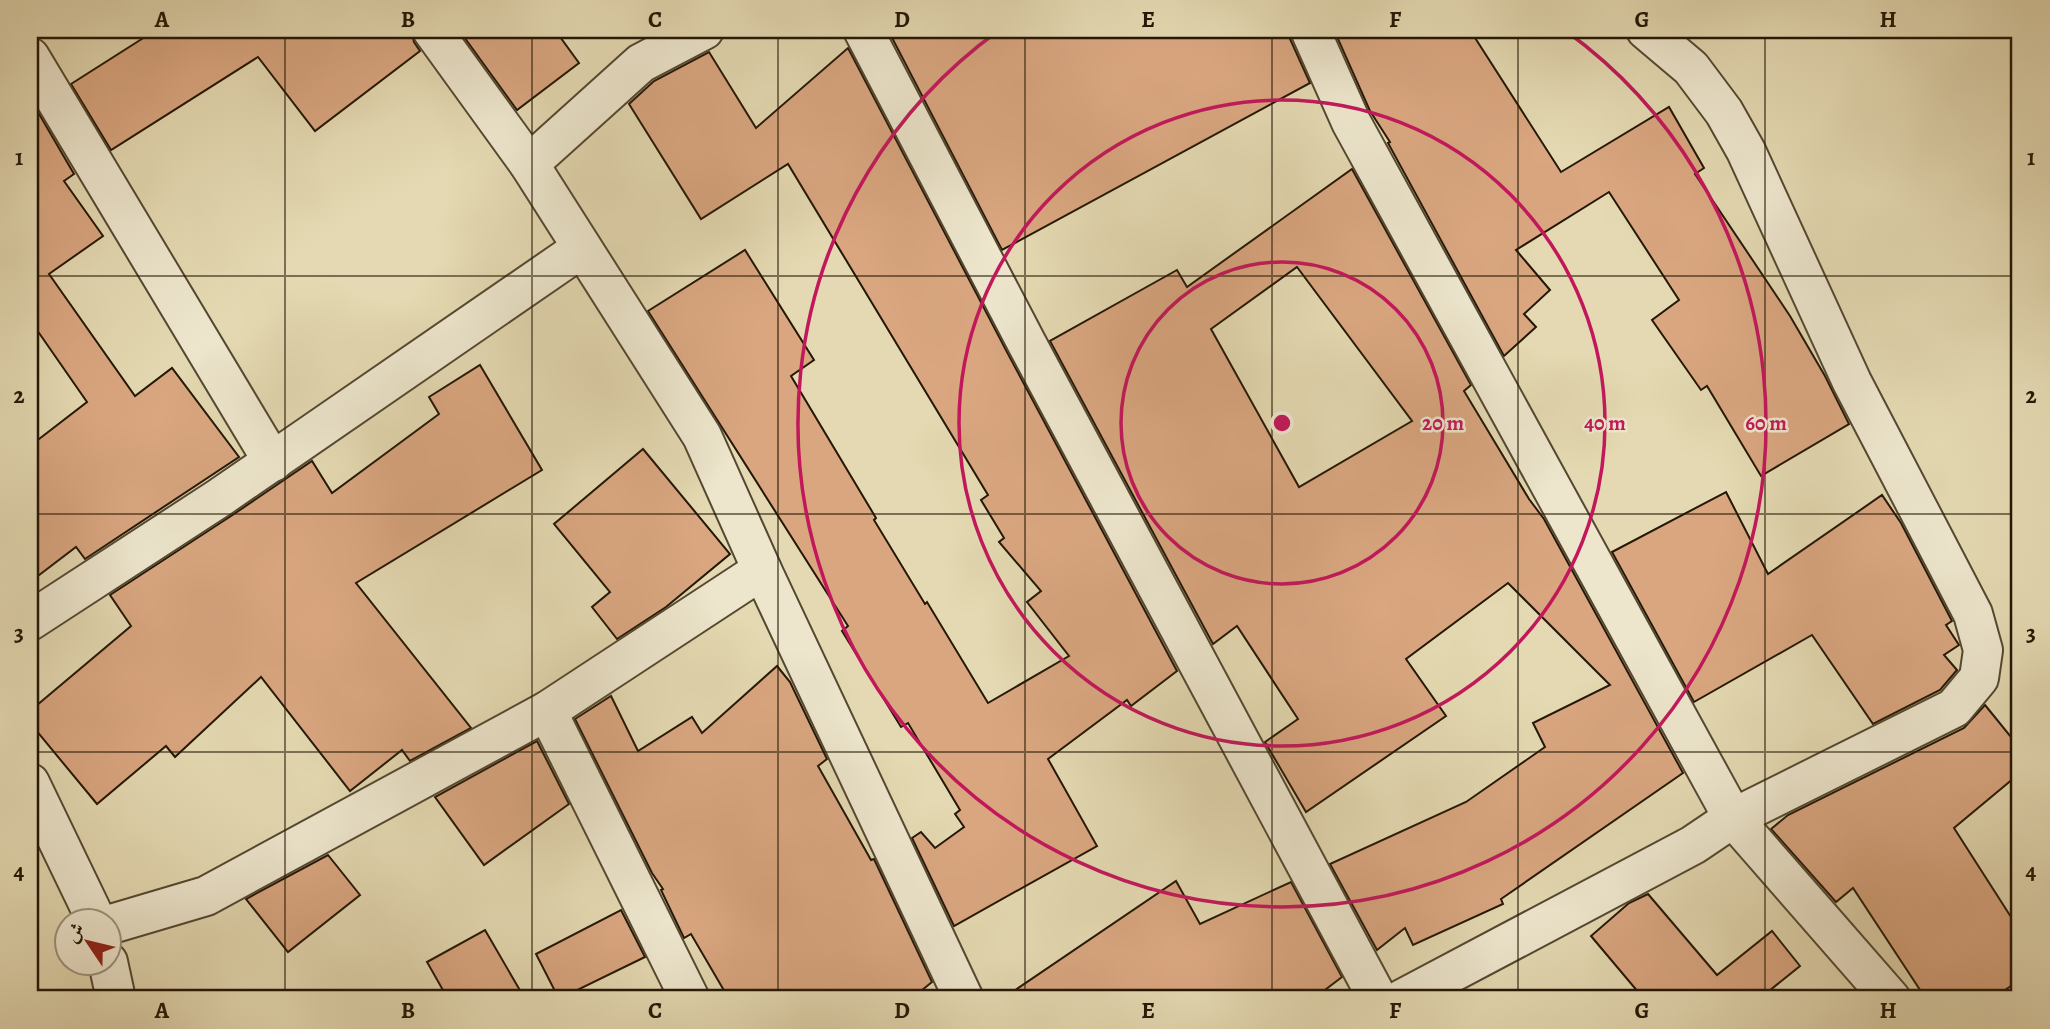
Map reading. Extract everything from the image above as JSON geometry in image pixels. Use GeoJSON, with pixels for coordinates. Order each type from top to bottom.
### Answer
{"type":"FeatureCollection","features":[{"type":"Feature","properties":{"kind":"street"},"geometry":{"type":"LineString","coordinates":[[432,30],[529,164],[702,436],[762,570],[964,999]]}},
{"type":"Feature","properties":{"kind":"street"},"geometry":{"type":"LineString","coordinates":[[529,164],[641,63],[704,30]]}},
{"type":"Feature","properties":{"kind":"street"},"geometry":{"type":"LineString","coordinates":[[863,30],[1026,342],[1378,999]]}},
{"type":"Feature","properties":{"kind":"street"},"geometry":{"type":"LineString","coordinates":[[1310,30],[1351,122],[1733,818],[1891,999]]}},
{"type":"Feature","properties":{"kind":"street"},"geometry":{"type":"LineString","coordinates":[[1402,999],[1693,845],[1733,818],[1954,708],[1979,678],[1983,650],[1973,614],[1852,382],[1746,152],[1724,112],[1691,68],[1646,30]]}},
{"type":"Feature","properties":{"kind":"street"},"geometry":{"type":"LineString","coordinates":[[30,57],[273,462]]}},
{"type":"Feature","properties":{"kind":"street"},"geometry":{"type":"LineString","coordinates":[[30,621],[273,462],[582,248]]}},
{"type":"Feature","properties":{"kind":"street"},"geometry":{"type":"LineString","coordinates":[[122,921],[206,896],[547,711],[762,570]]}},
{"type":"Feature","properties":{"kind":"street"},"geometry":{"type":"LineString","coordinates":[[547,711],[691,999]]}},
{"type":"Feature","properties":{"kind":"street"},"geometry":{"type":"LineString","coordinates":[[30,783],[89,906]]}},
{"type":"Feature","properties":{"kind":"street"},"geometry":{"type":"LineString","coordinates":[[111,976],[116,999]]}},
{"type":"Feature","properties":{"kind":"building"},"geometry":{"type":"Polygon","coordinates":[[[156,30],[411,30],[420,51],[315,131],[258,57],[111,150],[71,84],[156,30]]]}},
{"type":"Feature","properties":{"kind":"building"},"geometry":{"type":"Polygon","coordinates":[[[459,30],[555,30],[579,63],[517,110],[459,30]]]}},
{"type":"Feature","properties":{"kind":"building"},"geometry":{"type":"Polygon","coordinates":[[[888,30],[1288,30],[1310,83],[1002,250],[888,30]]]}},
{"type":"Feature","properties":{"kind":"building"},"geometry":{"type":"Polygon","coordinates":[[[1334,30],[1470,30],[1561,172],[1669,107],[1704,168],[1695,174],[1790,316],[1849,424],[1761,476],[1707,386],[1701,390],[1652,320],[1679,300],[1609,192],[1516,250],[1550,290],[1524,314],[1536,327],[1504,356],[1388,143],[1390,142],[1370,111],[1334,30]]]}},
{"type":"Feature","properties":{"kind":"building"},"geometry":{"type":"Polygon","coordinates":[[[848,48],[1177,671],[1131,706],[1127,700],[1048,759],[1097,846],[954,926],[912,838],[921,832],[935,848],[964,827],[955,814],[960,810],[908,723],[901,727],[842,631],[848,626],[648,311],[745,250],[814,360],[791,376],[876,518],[874,520],[988,703],[1069,656],[1027,602],[1041,591],[999,542],[1004,538],[981,500],[988,495],[788,164],[701,219],[629,104],[654,81],[709,52],[756,128],[848,48]]]}},
{"type":"Feature","properties":{"kind":"building"},"geometry":{"type":"Polygon","coordinates":[[[35,107],[74,174],[64,181],[103,236],[49,274],[135,396],[172,368],[239,457],[85,559],[76,547],[30,582],[30,446],[87,402],[30,320],[30,110],[35,107]]]}},
{"type":"Feature","properties":{"kind":"building"},"geometry":{"type":"Polygon","coordinates":[[[1352,169],[1471,385],[1464,391],[1529,499],[1544,519],[1683,773],[1501,899],[1503,904],[1413,945],[1405,928],[1377,950],[1330,864],[1466,802],[1545,747],[1533,723],[1610,685],[1508,583],[1406,659],[1446,716],[1306,812],[1265,742],[1298,719],[1237,626],[1213,644],[1050,341],[1177,270],[1187,287],[1352,169]],[[1297,267],[1211,329],[1299,487],[1412,421],[1297,267]]]}},
{"type":"Feature","properties":{"kind":"building"},"geometry":{"type":"Polygon","coordinates":[[[480,365],[542,470],[356,583],[471,728],[410,761],[402,750],[350,791],[261,677],[175,757],[166,746],[97,804],[30,723],[30,711],[131,626],[110,595],[312,461],[332,493],[439,414],[429,397],[480,365]]]}},
{"type":"Feature","properties":{"kind":"building"},"geometry":{"type":"Polygon","coordinates":[[[643,449],[730,554],[666,607],[617,639],[592,607],[610,592],[554,524],[643,449]]]}},
{"type":"Feature","properties":{"kind":"building"},"geometry":{"type":"Polygon","coordinates":[[[1726,492],[1768,574],[1882,495],[1901,523],[1952,621],[1946,625],[1959,645],[1944,655],[1957,670],[1940,690],[1873,724],[1812,635],[1694,702],[1612,552],[1726,492]]]}},
{"type":"Feature","properties":{"kind":"building"},"geometry":{"type":"Polygon","coordinates":[[[777,666],[790,682],[827,759],[818,766],[871,860],[874,859],[932,982],[911,999],[729,999],[691,934],[684,938],[661,890],[663,889],[652,873],[575,719],[611,696],[638,751],[692,717],[702,733],[777,666]]]}},
{"type":"Feature","properties":{"kind":"building"},"geometry":{"type":"Polygon","coordinates":[[[1985,705],[2020,748],[2020,773],[1954,828],[2020,931],[2020,980],[1991,999],[1926,999],[1853,888],[1836,902],[1771,829],[1788,815],[1964,728],[1985,705]]]}},
{"type":"Feature","properties":{"kind":"building"},"geometry":{"type":"Polygon","coordinates":[[[537,741],[569,804],[484,865],[435,797],[537,741]]]}},
{"type":"Feature","properties":{"kind":"building"},"geometry":{"type":"Polygon","coordinates":[[[328,855],[360,895],[288,952],[246,899],[328,855]]]}},
{"type":"Feature","properties":{"kind":"building"},"geometry":{"type":"Polygon","coordinates":[[[1176,881],[1200,924],[1291,882],[1342,977],[1313,999],[1002,999],[1176,881]]]}},
{"type":"Feature","properties":{"kind":"building"},"geometry":{"type":"Polygon","coordinates":[[[1648,894],[1717,975],[1772,931],[1800,966],[1759,999],[1644,999],[1591,936],[1629,903],[1648,894]]]}},
{"type":"Feature","properties":{"kind":"building"},"geometry":{"type":"Polygon","coordinates":[[[621,910],[645,957],[559,999],[536,954],[621,910]]]}},
{"type":"Feature","properties":{"kind":"building"},"geometry":{"type":"Polygon","coordinates":[[[485,930],[525,999],[448,999],[427,962],[485,930]]]}}]}
